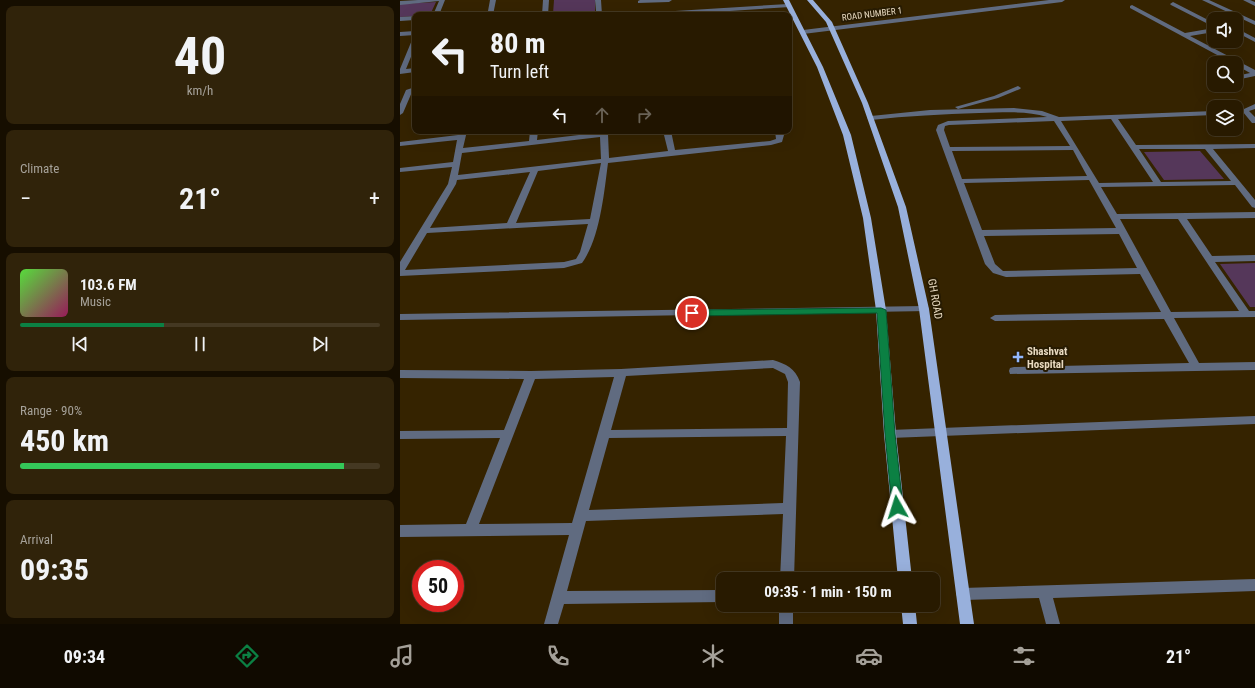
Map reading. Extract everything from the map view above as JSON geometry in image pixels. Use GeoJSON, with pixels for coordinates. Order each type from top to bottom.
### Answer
{"type":"FeatureCollection","features":[{"type":"Feature","properties":{"kind":"main road","name":"GH ROAD"},"geometry":{"type":"LineString","coordinates":[[810,0],[827,24],[871,118],[902,207],[924,309],[967,624]]}},
{"type":"Feature","properties":{"kind":"main road"},"geometry":{"type":"LineString","coordinates":[[787,3],[803,27],[846,135],[867,218],[881,310],[890,434],[904,572]]}},
{"type":"Feature","properties":{"kind":"main road"},"geometry":{"type":"LineString","coordinates":[[909,612],[910,624]]}},
{"type":"Feature","properties":{"kind":"street"},"geometry":{"type":"LineString","coordinates":[[400,3],[438,0]]}},
{"type":"Feature","properties":{"kind":"street"},"geometry":{"type":"LineString","coordinates":[[437,12],[442,0]]}},
{"type":"Feature","properties":{"kind":"street"},"geometry":{"type":"LineString","coordinates":[[490,12],[493,0]]}},
{"type":"Feature","properties":{"kind":"street"},"geometry":{"type":"LineString","coordinates":[[545,12],[546,0]]}},
{"type":"Feature","properties":{"kind":"street"},"geometry":{"type":"LineString","coordinates":[[598,0],[599,12]]}},
{"type":"Feature","properties":{"kind":"street"},"geometry":{"type":"LineString","coordinates":[[642,12],[640,1],[669,0]]}},
{"type":"Feature","properties":{"kind":"street","name":"ROAD NUMBER 1"},"geometry":{"type":"LineString","coordinates":[[803,27],[1023,0]]}},
{"type":"Feature","properties":{"kind":"street","name":"ROAD NUMBER 1"},"geometry":{"type":"LineString","coordinates":[[827,24],[1062,0]]}},
{"type":"Feature","properties":{"kind":"street"},"geometry":{"type":"LineString","coordinates":[[1205,0],[1255,24]]}},
{"type":"Feature","properties":{"kind":"street"},"geometry":{"type":"LineString","coordinates":[[1246,0],[1255,4]]}},
{"type":"Feature","properties":{"kind":"street"},"geometry":{"type":"LineString","coordinates":[[672,12],[730,6],[787,3]]}},
{"type":"Feature","properties":{"kind":"street"},"geometry":{"type":"LineString","coordinates":[[1173,4],[1207,21]]}},
{"type":"Feature","properties":{"kind":"street"},"geometry":{"type":"LineString","coordinates":[[730,6],[733,12]]}},
{"type":"Feature","properties":{"kind":"street"},"geometry":{"type":"LineString","coordinates":[[1132,7],[1255,74]]}},
{"type":"Feature","properties":{"kind":"street"},"geometry":{"type":"LineString","coordinates":[[400,19],[412,18]]}},
{"type":"Feature","properties":{"kind":"street"},"geometry":{"type":"LineString","coordinates":[[1243,26],[1255,24]]}},
{"type":"Feature","properties":{"kind":"street"},"geometry":{"type":"LineString","coordinates":[[1184,34],[1207,31]]}},
{"type":"Feature","properties":{"kind":"street"},"geometry":{"type":"LineString","coordinates":[[400,34],[412,32]]}},
{"type":"Feature","properties":{"kind":"street"},"geometry":{"type":"LineString","coordinates":[[1243,34],[1255,40]]}},
{"type":"Feature","properties":{"kind":"street"},"geometry":{"type":"LineString","coordinates":[[401,72],[412,47]]}},
{"type":"Feature","properties":{"kind":"street"},"geometry":{"type":"LineString","coordinates":[[401,72],[412,70]]}},
{"type":"Feature","properties":{"kind":"street"},"geometry":{"type":"LineString","coordinates":[[1243,77],[1255,74]]}},
{"type":"Feature","properties":{"kind":"street"},"geometry":{"type":"LineString","coordinates":[[925,113],[973,103],[1018,88]]}},
{"type":"Feature","properties":{"kind":"street"},"geometry":{"type":"LineString","coordinates":[[400,90],[412,89]]}},
{"type":"Feature","properties":{"kind":"street"},"geometry":{"type":"LineString","coordinates":[[400,113],[412,89]]}},
{"type":"Feature","properties":{"kind":"street"},"geometry":{"type":"LineString","coordinates":[[1243,112],[1255,106]]}},
{"type":"Feature","properties":{"kind":"street"},"geometry":{"type":"LineString","coordinates":[[871,118],[925,113],[1014,110],[1042,113],[1056,118],[1075,148],[1114,217],[1196,367]]}},
{"type":"Feature","properties":{"kind":"street"},"geometry":{"type":"LineString","coordinates":[[1246,112],[1255,122]]}},
{"type":"Feature","properties":{"kind":"street"},"geometry":{"type":"LineString","coordinates":[[1144,272],[998,273],[993,270],[940,130],[942,125],[948,123],[1207,113]]}},
{"type":"Feature","properties":{"kind":"street"},"geometry":{"type":"LineString","coordinates":[[1113,116],[1159,184]]}},
{"type":"Feature","properties":{"kind":"street"},"geometry":{"type":"LineString","coordinates":[[400,144],[462,134],[452,184],[400,271]]}},
{"type":"Feature","properties":{"kind":"street"},"geometry":{"type":"LineString","coordinates":[[534,134],[534,142]]}},
{"type":"Feature","properties":{"kind":"street"},"geometry":{"type":"LineString","coordinates":[[459,151],[596,134]]}},
{"type":"Feature","properties":{"kind":"street"},"geometry":{"type":"LineString","coordinates":[[400,271],[564,265],[579,261],[585,252],[598,204],[605,160],[604,134]]}},
{"type":"Feature","properties":{"kind":"street"},"geometry":{"type":"LineString","coordinates":[[668,134],[672,153]]}},
{"type":"Feature","properties":{"kind":"street"},"geometry":{"type":"LineString","coordinates":[[453,178],[605,160],[771,143],[779,140],[780,134]]}},
{"type":"Feature","properties":{"kind":"street"},"geometry":{"type":"LineString","coordinates":[[1207,146],[1255,205]]}},
{"type":"Feature","properties":{"kind":"street"},"geometry":{"type":"LineString","coordinates":[[1134,147],[1255,146]]}},
{"type":"Feature","properties":{"kind":"street"},"geometry":{"type":"LineString","coordinates":[[947,149],[1075,148]]}},
{"type":"Feature","properties":{"kind":"street"},"geometry":{"type":"LineString","coordinates":[[400,170],[456,164]]}},
{"type":"Feature","properties":{"kind":"street"},"geometry":{"type":"LineString","coordinates":[[510,226],[535,168]]}},
{"type":"Feature","properties":{"kind":"street"},"geometry":{"type":"LineString","coordinates":[[959,181],[1159,184],[1237,183]]}},
{"type":"Feature","properties":{"kind":"street"},"geometry":{"type":"LineString","coordinates":[[1114,217],[1255,215]]}},
{"type":"Feature","properties":{"kind":"street"},"geometry":{"type":"LineString","coordinates":[[1181,216],[1209,259],[1251,314]]}},
{"type":"Feature","properties":{"kind":"street"},"geometry":{"type":"LineString","coordinates":[[423,231],[594,221]]}},
{"type":"Feature","properties":{"kind":"street"},"geometry":{"type":"LineString","coordinates":[[978,233],[1121,231]]}},
{"type":"Feature","properties":{"kind":"street"},"geometry":{"type":"LineString","coordinates":[[1209,259],[1255,258]]}},
{"type":"Feature","properties":{"kind":"street"},"geometry":{"type":"LineString","coordinates":[[400,317],[924,309]]}},
{"type":"Feature","properties":{"kind":"street"},"geometry":{"type":"LineString","coordinates":[[995,318],[1251,314]]}},
{"type":"Feature","properties":{"kind":"street"},"geometry":{"type":"LineString","coordinates":[[400,374],[531,375],[622,373],[773,364],[785,367],[792,374],[794,382],[787,572]]}},
{"type":"Feature","properties":{"kind":"street"},"geometry":{"type":"LineString","coordinates":[[1014,370],[1255,366]]}},
{"type":"Feature","properties":{"kind":"street"},"geometry":{"type":"LineString","coordinates":[[552,624],[558,598],[622,373]]}},
{"type":"Feature","properties":{"kind":"street"},"geometry":{"type":"LineString","coordinates":[[470,530],[531,375]]}},
{"type":"Feature","properties":{"kind":"street"},"geometry":{"type":"LineString","coordinates":[[890,434],[1255,420]]}},
{"type":"Feature","properties":{"kind":"street"},"geometry":{"type":"LineString","coordinates":[[604,434],[792,432]]}},
{"type":"Feature","properties":{"kind":"street"},"geometry":{"type":"LineString","coordinates":[[400,435],[508,434]]}},
{"type":"Feature","properties":{"kind":"street"},"geometry":{"type":"LineString","coordinates":[[400,531],[470,530],[789,508]]}},
{"type":"Feature","properties":{"kind":"street"},"geometry":{"type":"LineString","coordinates":[[963,594],[1255,585]]}},
{"type":"Feature","properties":{"kind":"street"},"geometry":{"type":"LineString","coordinates":[[1044,592],[1053,624]]}},
{"type":"Feature","properties":{"kind":"street"},"geometry":{"type":"LineString","coordinates":[[558,598],[716,596]]}},
{"type":"Feature","properties":{"kind":"street"},"geometry":{"type":"LineString","coordinates":[[786,612],[786,624]]}},
{"type":"Feature","properties":{"kind":"shaded area"},"geometry":{"type":"Polygon","coordinates":[[[554,0],[595,0],[595,11],[553,12],[554,0]]]}},
{"type":"Feature","properties":{"kind":"shaded area"},"geometry":{"type":"Polygon","coordinates":[[[436,2],[431,12],[412,12],[412,16],[400,17],[400,4],[436,2]]]}},
{"type":"Feature","properties":{"kind":"shaded area"},"geometry":{"type":"Polygon","coordinates":[[[1200,151],[1224,179],[1164,180],[1144,152],[1200,151]]]}},
{"type":"Feature","properties":{"kind":"shaded area"},"geometry":{"type":"Polygon","coordinates":[[[1255,263],[1255,307],[1250,307],[1220,264],[1255,263]]]}},
{"type":"Feature","properties":{"kind":"place","name":"Shashvat Hospital"},"geometry":{"type":"Point","coordinates":[1018,357]}},
{"type":"Feature","properties":{"kind":"route"},"geometry":{"type":"LineString","coordinates":[[692,313],[881,310],[897,507]]}}]}
